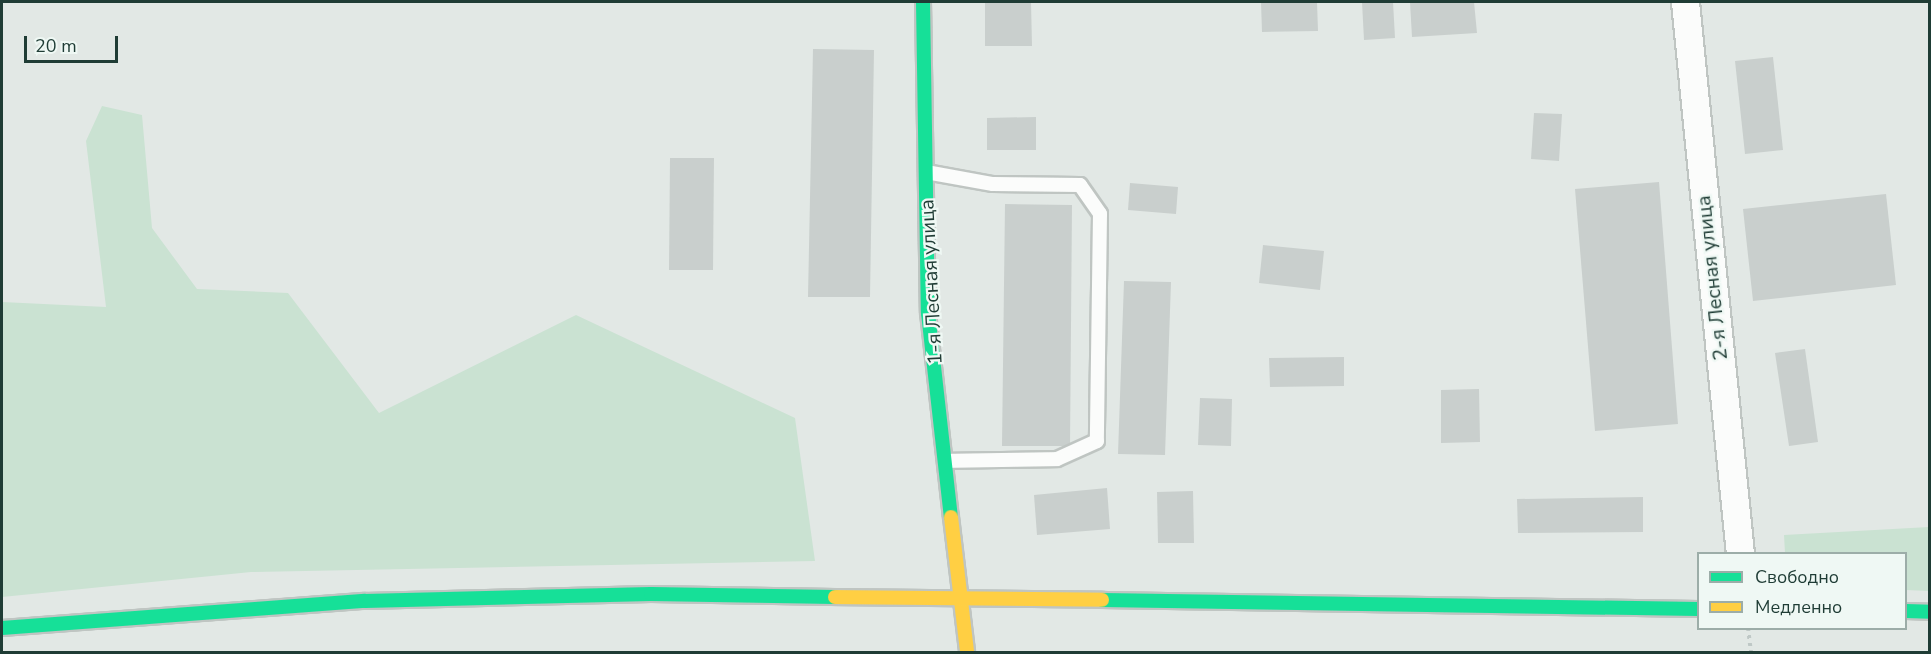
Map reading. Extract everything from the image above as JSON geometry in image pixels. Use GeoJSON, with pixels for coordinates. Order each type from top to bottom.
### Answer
{"type":"FeatureCollection","features":[{"type":"Feature","properties":{"kind":"main road","name":"1-я Лесная улица"},"geometry":{"type":"LineString","coordinates":[[923,2],[928,313],[968,652]]}},
{"type":"Feature","properties":{"kind":"main road"},"geometry":{"type":"LineString","coordinates":[[2,628],[365,601],[651,594],[1697,609]]}},
{"type":"Feature","properties":{"kind":"main road"},"geometry":{"type":"LineString","coordinates":[[1907,611],[1929,612]]}},
{"type":"Feature","properties":{"kind":"street","name":"2-я Лесная улица"},"geometry":{"type":"LineString","coordinates":[[1685,2],[1740,552]]}},
{"type":"Feature","properties":{"kind":"lane"},"geometry":{"type":"LineString","coordinates":[[926,172],[993,184],[1080,185],[1100,214],[1097,441],[1057,459],[946,461]]}},
{"type":"Feature","properties":{"kind":"path"},"geometry":{"type":"LineString","coordinates":[[1748,630],[1751,652]]}},
{"type":"Feature","properties":{"kind":"green space"},"geometry":{"type":"Polygon","coordinates":[[[102,106],[142,115],[152,228],[197,289],[288,293],[379,413],[576,315],[795,418],[815,561],[251,572],[2,597],[2,302],[106,307],[86,141],[102,106]]]}},
{"type":"Feature","properties":{"kind":"green space"},"geometry":{"type":"Polygon","coordinates":[[[1929,527],[1929,591],[1907,590],[1907,552],[1785,552],[1784,535],[1929,527]]]}},
{"type":"Feature","properties":{"kind":"building"},"geometry":{"type":"Polygon","coordinates":[[[985,2],[1031,2],[1032,46],[985,46],[985,2]]]}},
{"type":"Feature","properties":{"kind":"building"},"geometry":{"type":"Polygon","coordinates":[[[1261,2],[1317,2],[1318,31],[1262,32],[1261,2]]]}},
{"type":"Feature","properties":{"kind":"building"},"geometry":{"type":"Polygon","coordinates":[[[1362,2],[1393,2],[1395,38],[1364,40],[1362,2]]]}},
{"type":"Feature","properties":{"kind":"building"},"geometry":{"type":"Polygon","coordinates":[[[1410,2],[1474,2],[1477,33],[1412,37],[1410,2]]]}},
{"type":"Feature","properties":{"kind":"building"},"geometry":{"type":"Polygon","coordinates":[[[813,49],[874,50],[870,297],[808,297],[813,49]]]}},
{"type":"Feature","properties":{"kind":"building"},"geometry":{"type":"Polygon","coordinates":[[[1773,57],[1783,150],[1745,154],[1735,61],[1773,57]]]}},
{"type":"Feature","properties":{"kind":"building"},"geometry":{"type":"Polygon","coordinates":[[[1534,113],[1562,114],[1559,161],[1531,159],[1534,113]]]}},
{"type":"Feature","properties":{"kind":"building"},"geometry":{"type":"Polygon","coordinates":[[[1036,117],[1036,150],[987,150],[987,118],[1036,117]]]}},
{"type":"Feature","properties":{"kind":"building"},"geometry":{"type":"Polygon","coordinates":[[[670,158],[714,158],[713,270],[669,270],[670,158]]]}},
{"type":"Feature","properties":{"kind":"building"},"geometry":{"type":"Polygon","coordinates":[[[1659,182],[1678,424],[1595,431],[1575,189],[1659,182]]]}},
{"type":"Feature","properties":{"kind":"building"},"geometry":{"type":"Polygon","coordinates":[[[1130,183],[1178,187],[1176,214],[1128,210],[1130,183]]]}},
{"type":"Feature","properties":{"kind":"building"},"geometry":{"type":"Polygon","coordinates":[[[1886,194],[1896,285],[1753,301],[1743,209],[1886,194]]]}},
{"type":"Feature","properties":{"kind":"building"},"geometry":{"type":"Polygon","coordinates":[[[1005,204],[1072,205],[1070,446],[1002,446],[1005,204]]]}},
{"type":"Feature","properties":{"kind":"building"},"geometry":{"type":"Polygon","coordinates":[[[1263,245],[1324,251],[1320,290],[1259,283],[1263,245]]]}},
{"type":"Feature","properties":{"kind":"building"},"geometry":{"type":"Polygon","coordinates":[[[1124,281],[1171,282],[1165,455],[1118,454],[1124,281]]]}},
{"type":"Feature","properties":{"kind":"building"},"geometry":{"type":"Polygon","coordinates":[[[1805,349],[1818,442],[1789,446],[1775,353],[1805,349]]]}},
{"type":"Feature","properties":{"kind":"building"},"geometry":{"type":"Polygon","coordinates":[[[1344,357],[1344,386],[1270,387],[1269,358],[1344,357]]]}},
{"type":"Feature","properties":{"kind":"building"},"geometry":{"type":"Polygon","coordinates":[[[1479,389],[1480,442],[1441,443],[1441,390],[1479,389]]]}},
{"type":"Feature","properties":{"kind":"building"},"geometry":{"type":"Polygon","coordinates":[[[1200,398],[1232,399],[1231,446],[1198,445],[1200,398]]]}},
{"type":"Feature","properties":{"kind":"building"},"geometry":{"type":"Polygon","coordinates":[[[1107,488],[1110,529],[1037,535],[1034,495],[1107,488]]]}},
{"type":"Feature","properties":{"kind":"building"},"geometry":{"type":"Polygon","coordinates":[[[1193,491],[1194,543],[1158,543],[1157,492],[1193,491]]]}},
{"type":"Feature","properties":{"kind":"building"},"geometry":{"type":"Polygon","coordinates":[[[1643,497],[1643,532],[1518,533],[1517,499],[1643,497]]]}},
{"type":"Feature","properties":{"kind":"traffic: fast"},"geometry":{"type":"LineString","coordinates":[[923,2],[928,313],[951,517]]}},
{"type":"Feature","properties":{"kind":"traffic: fast"},"geometry":{"type":"LineString","coordinates":[[2,628],[365,601],[651,594],[835,597]]}},
{"type":"Feature","properties":{"kind":"traffic: fast"},"geometry":{"type":"LineString","coordinates":[[1102,600],[1697,609]]}},
{"type":"Feature","properties":{"kind":"traffic: fast"},"geometry":{"type":"LineString","coordinates":[[1907,611],[1930,612]]}},
{"type":"Feature","properties":{"kind":"traffic: slow"},"geometry":{"type":"LineString","coordinates":[[951,517],[967,652]]}},
{"type":"Feature","properties":{"kind":"traffic: slow"},"geometry":{"type":"LineString","coordinates":[[835,597],[1102,600]]}}]}
